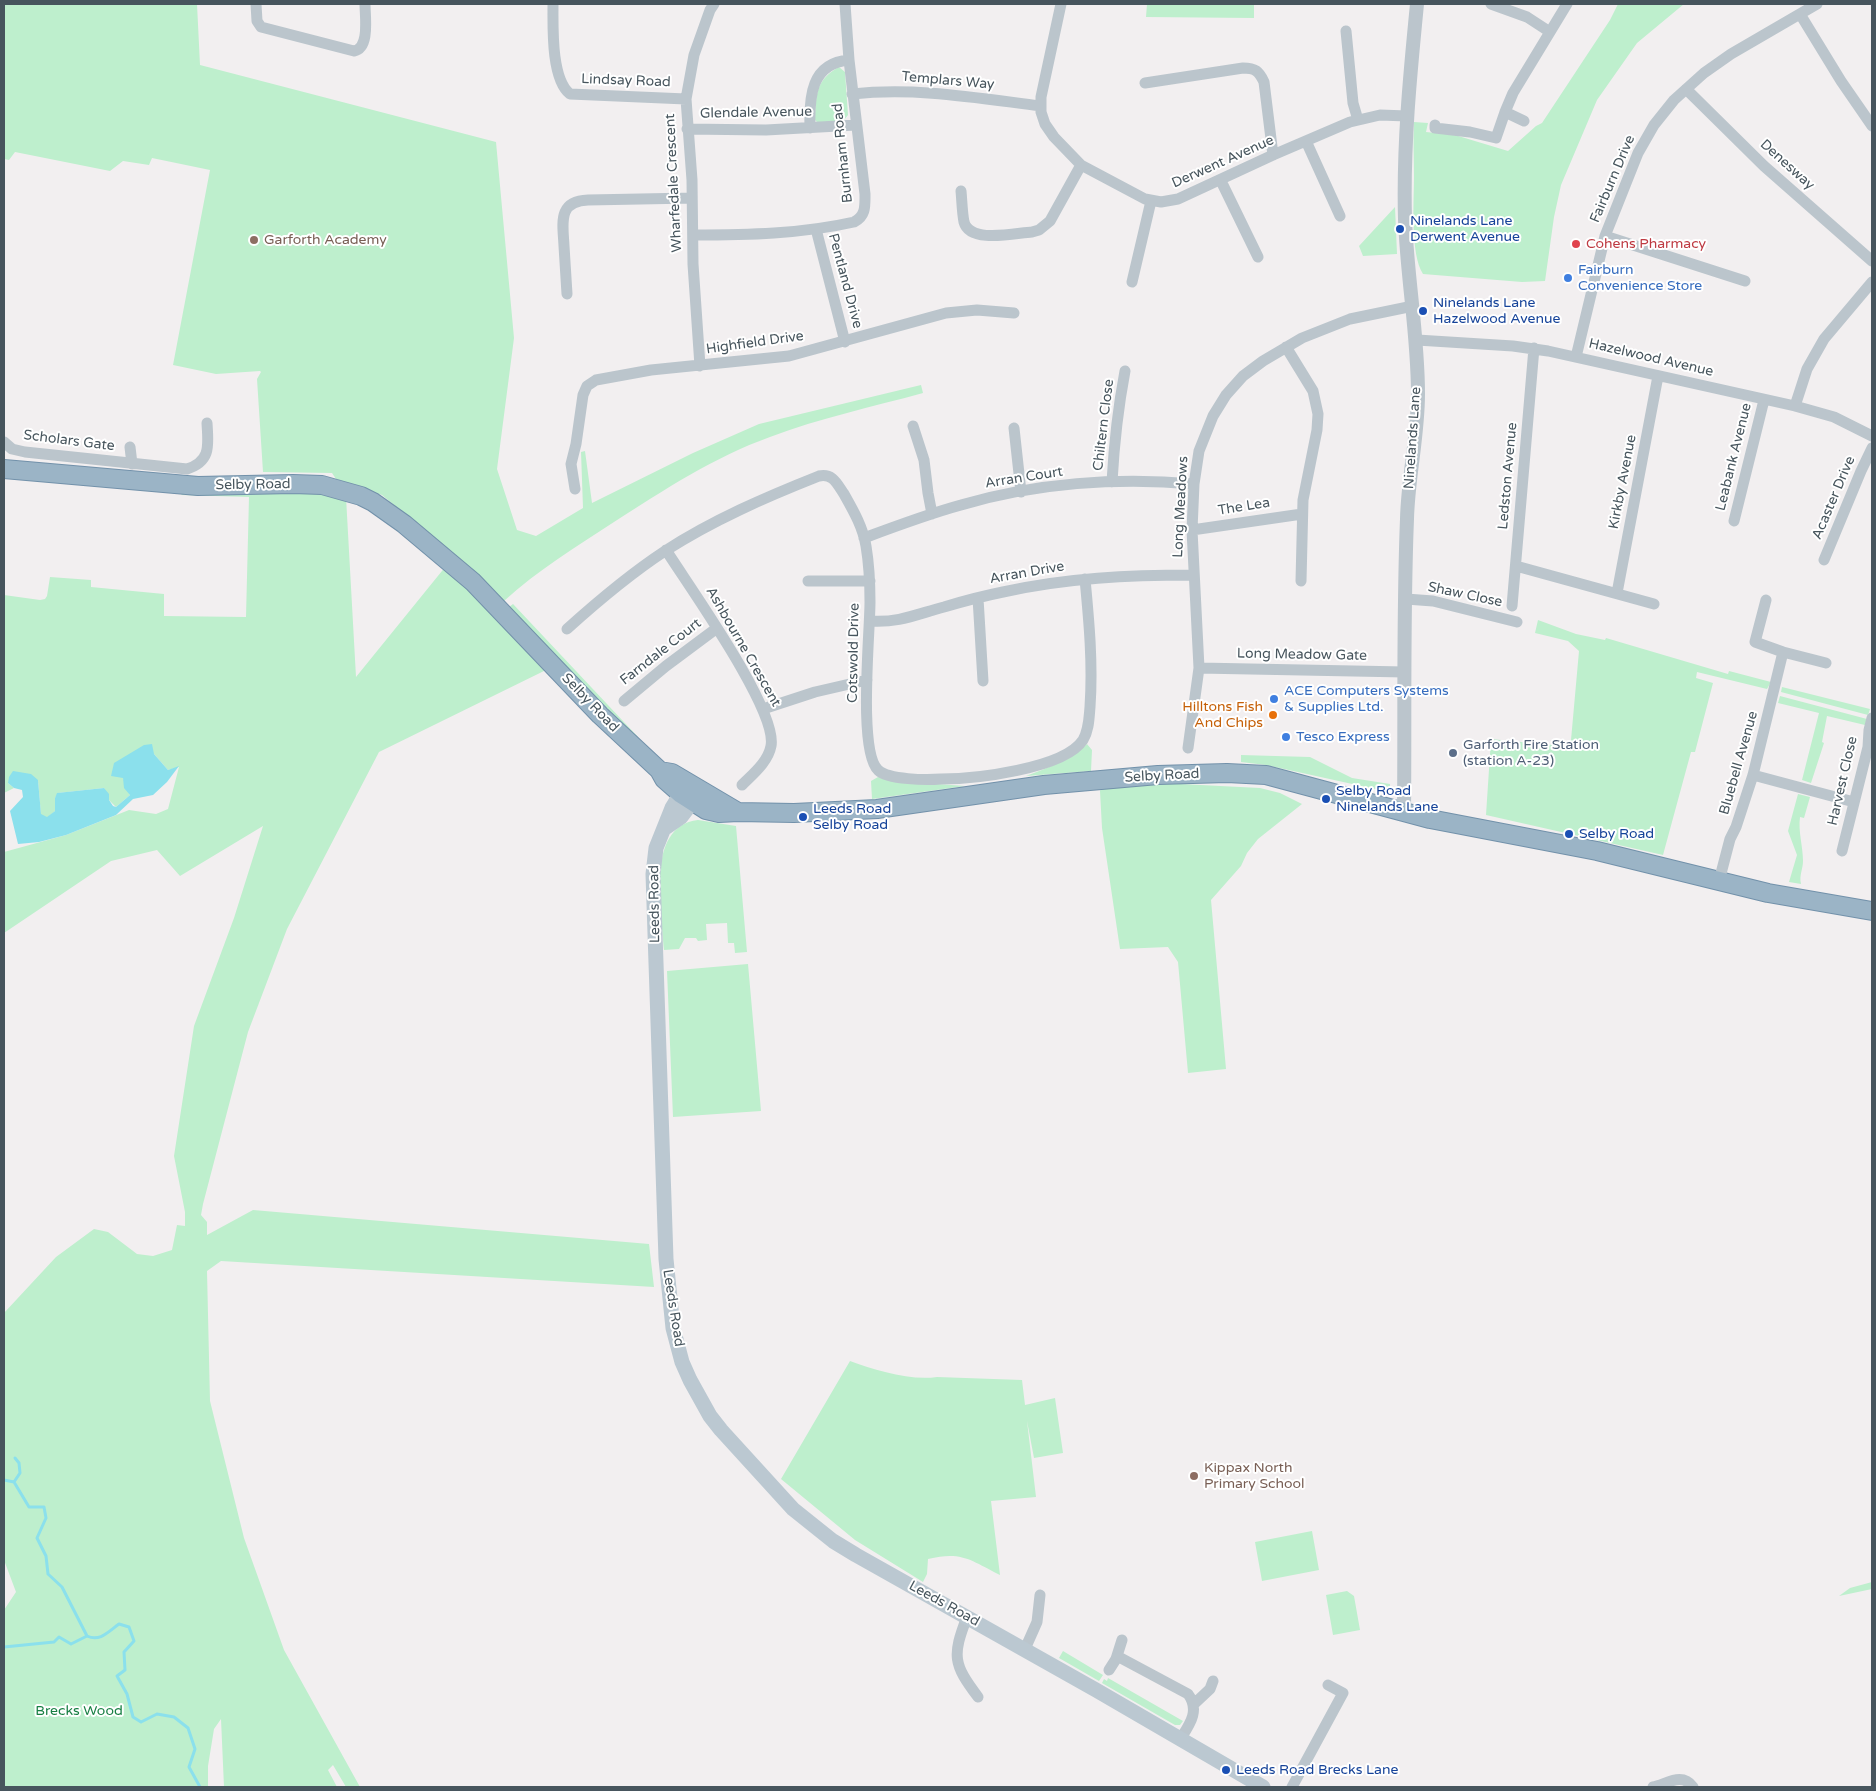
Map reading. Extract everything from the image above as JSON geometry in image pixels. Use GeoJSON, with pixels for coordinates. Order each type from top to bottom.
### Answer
{"type":"FeatureCollection","features":[{"type":"Feature","properties":{"kind":"highway","name":"Selby Road"},"geometry":{"type":"LineString","coordinates":[[4,469],[190,486],[293,484],[335,487],[360,496],[385,510],[404,524],[473,582],[600,715],[659,770],[672,773],[706,810],[718,814],[738,812],[786,814],[877,809],[1092,780],[1158,775],[1227,773],[1266,775],[1404,812],[1596,851],[1768,893],[1872,911]]}},
{"type":"Feature","properties":{"kind":"main road","name":"Leeds Road"},"geometry":{"type":"LineString","coordinates":[[690,792],[681,816],[665,828],[656,848],[653,874],[666,1259],[672,1319],[682,1362],[710,1416],[757,1471],[793,1509],[848,1551],[1181,1738],[1261,1787]]}},
{"type":"Feature","properties":{"kind":"street"},"geometry":{"type":"LineString","coordinates":[[256,4],[257,21],[261,28],[351,50],[358,50],[364,43],[365,4]]}},
{"type":"Feature","properties":{"kind":"street","name":"Lindsay Road"},"geometry":{"type":"LineString","coordinates":[[553,4],[558,71],[564,89],[570,94],[686,99]]}},
{"type":"Feature","properties":{"kind":"street","name":"Wharfedale Crescent"},"geometry":{"type":"LineString","coordinates":[[700,366],[693,264],[692,198],[686,99],[694,55],[714,4]]}},
{"type":"Feature","properties":{"kind":"street","name":"Burnham Road"},"geometry":{"type":"LineString","coordinates":[[693,235],[767,234],[816,229],[854,222],[862,216],[865,194],[852,94],[846,4]]}},
{"type":"Feature","properties":{"kind":"street","name":"Derwent Avenue"},"geometry":{"type":"LineString","coordinates":[[1062,4],[1042,91],[1041,106],[1045,124],[1054,137],[1081,165],[1151,201],[1161,202],[1178,199],[1221,181],[1273,155],[1358,120],[1380,115],[1407,116]]}},
{"type":"Feature","properties":{"kind":"street","name":"Ninelands Lane"},"geometry":{"type":"LineString","coordinates":[[1404,812],[1406,517],[1418,417],[1417,340],[1412,306],[1405,220],[1407,116],[1417,4]]}},
{"type":"Feature","properties":{"kind":"street"},"geometry":{"type":"LineString","coordinates":[[1491,4],[1527,17],[1550,32]]}},
{"type":"Feature","properties":{"kind":"street"},"geometry":{"type":"LineString","coordinates":[[1435,124],[1435,128],[1470,132],[1496,138],[1513,93],[1567,4]]}},
{"type":"Feature","properties":{"kind":"street","name":"Fairburn Drive"},"geometry":{"type":"LineString","coordinates":[[1576,357],[1605,236],[1646,139],[1664,112],[1686,89],[1714,65],[1817,4]]}},
{"type":"Feature","properties":{"kind":"street"},"geometry":{"type":"LineString","coordinates":[[1800,14],[1872,126]]}},
{"type":"Feature","properties":{"kind":"street"},"geometry":{"type":"LineString","coordinates":[[1346,31],[1353,103],[1358,120]]}},
{"type":"Feature","properties":{"kind":"street"},"geometry":{"type":"LineString","coordinates":[[810,128],[810,100],[817,79],[829,65],[849,60]]}},
{"type":"Feature","properties":{"kind":"street"},"geometry":{"type":"LineString","coordinates":[[1145,83],[1242,68],[1253,68],[1260,72],[1264,82],[1273,155]]}},
{"type":"Feature","properties":{"kind":"street","name":"Denesway"},"geometry":{"type":"LineString","coordinates":[[1686,89],[1764,166],[1872,260]]}},
{"type":"Feature","properties":{"kind":"street","name":"Templars Way"},"geometry":{"type":"LineString","coordinates":[[852,94],[917,91],[1041,106]]}},
{"type":"Feature","properties":{"kind":"street"},"geometry":{"type":"LineString","coordinates":[[1505,112],[1524,121]]}},
{"type":"Feature","properties":{"kind":"street","name":"Glendale Avenue"},"geometry":{"type":"LineString","coordinates":[[687,129],[766,130],[856,125]]}},
{"type":"Feature","properties":{"kind":"street"},"geometry":{"type":"LineString","coordinates":[[1306,141],[1340,216]]}},
{"type":"Feature","properties":{"kind":"street"},"geometry":{"type":"LineString","coordinates":[[961,191],[964,222],[970,232],[981,236],[1032,232],[1039,230],[1050,221],[1081,165]]}},
{"type":"Feature","properties":{"kind":"street"},"geometry":{"type":"LineString","coordinates":[[1221,181],[1258,257]]}},
{"type":"Feature","properties":{"kind":"street"},"geometry":{"type":"LineString","coordinates":[[567,294],[562,220],[564,213],[574,202],[581,200],[692,198]]}},
{"type":"Feature","properties":{"kind":"street"},"geometry":{"type":"LineString","coordinates":[[1132,282],[1151,201]]}},
{"type":"Feature","properties":{"kind":"street","name":"Pentland Drive"},"geometry":{"type":"LineString","coordinates":[[816,229],[845,342]]}},
{"type":"Feature","properties":{"kind":"street"},"geometry":{"type":"LineString","coordinates":[[1605,236],[1745,281]]}},
{"type":"Feature","properties":{"kind":"street"},"geometry":{"type":"LineString","coordinates":[[1795,406],[1807,369],[1824,339],[1872,282]]}},
{"type":"Feature","properties":{"kind":"street","name":"Long Meadows"},"geometry":{"type":"LineString","coordinates":[[1188,748],[1199,668],[1192,530],[1196,463],[1202,438],[1219,405],[1244,376],[1286,347],[1334,324],[1368,314],[1412,306]]}},
{"type":"Feature","properties":{"kind":"street","name":"Highfield Drive"},"geometry":{"type":"LineString","coordinates":[[575,490],[571,464],[583,395],[591,382],[622,374],[789,356],[946,314],[977,310],[1014,313]]}},
{"type":"Feature","properties":{"kind":"street","name":"Hazelwood Avenue"},"geometry":{"type":"LineString","coordinates":[[1417,340],[1534,348],[1795,406],[1834,417],[1872,436]]}},
{"type":"Feature","properties":{"kind":"street"},"geometry":{"type":"LineString","coordinates":[[1286,347],[1313,391],[1318,414],[1317,430],[1305,485],[1302,514],[1301,581]]}},
{"type":"Feature","properties":{"kind":"street","name":"Ledston Avenue"},"geometry":{"type":"LineString","coordinates":[[1512,606],[1534,348]]}},
{"type":"Feature","properties":{"kind":"street","name":"Chiltern Close"},"geometry":{"type":"LineString","coordinates":[[1112,482],[1117,417],[1125,371]]}},
{"type":"Feature","properties":{"kind":"street","name":"Kirkby Avenue"},"geometry":{"type":"LineString","coordinates":[[1617,593],[1658,376]]}},
{"type":"Feature","properties":{"kind":"street","name":"Leabank Avenue"},"geometry":{"type":"LineString","coordinates":[[1734,522],[1764,400]]}},
{"type":"Feature","properties":{"kind":"street","name":"Scholars Gate"},"geometry":{"type":"LineString","coordinates":[[4,442],[12,449],[25,452],[180,469],[195,467],[201,462],[208,448],[207,423]]}},
{"type":"Feature","properties":{"kind":"street"},"geometry":{"type":"LineString","coordinates":[[913,426],[924,460],[932,514]]}},
{"type":"Feature","properties":{"kind":"street"},"geometry":{"type":"LineString","coordinates":[[1014,428],[1020,492]]}},
{"type":"Feature","properties":{"kind":"street","name":"Scholars Gate"},"geometry":{"type":"LineString","coordinates":[[130,447],[132,464]]}},
{"type":"Feature","properties":{"kind":"street","name":"Acaster Drive"},"geometry":{"type":"LineString","coordinates":[[1824,560],[1872,448]]}},
{"type":"Feature","properties":{"kind":"street","name":"Cotswold Drive"},"geometry":{"type":"LineString","coordinates":[[567,629],[598,601],[666,550],[715,522],[766,497],[824,475],[828,476],[836,481],[858,521],[864,538],[870,581],[867,680],[870,746],[876,768],[884,774],[936,779],[974,778],[1020,770],[1059,757],[1071,751],[1083,740],[1088,721],[1092,663],[1085,578]]}},
{"type":"Feature","properties":{"kind":"street","name":"Arran Court"},"geometry":{"type":"LineString","coordinates":[[864,538],[961,504],[1020,492],[1112,482],[1149,481],[1194,484]]}},
{"type":"Feature","properties":{"kind":"street","name":"The Lea"},"geometry":{"type":"LineString","coordinates":[[1192,530],[1302,514]]}},
{"type":"Feature","properties":{"kind":"street","name":"Ashbourne Crescent"},"geometry":{"type":"LineString","coordinates":[[666,550],[717,628],[763,708],[771,731],[771,745],[766,759],[742,785]]}},
{"type":"Feature","properties":{"kind":"street"},"geometry":{"type":"LineString","coordinates":[[1516,566],[1654,604]]}},
{"type":"Feature","properties":{"kind":"street","name":"Arran Drive"},"geometry":{"type":"LineString","coordinates":[[870,621],[903,620],[978,598],[1044,584],[1085,578],[1193,575]]}},
{"type":"Feature","properties":{"kind":"street"},"geometry":{"type":"LineString","coordinates":[[808,581],[870,581]]}},
{"type":"Feature","properties":{"kind":"street"},"geometry":{"type":"LineString","coordinates":[[978,598],[983,681]]}},
{"type":"Feature","properties":{"kind":"street","name":"Shaw Close"},"geometry":{"type":"LineString","coordinates":[[1406,599],[1434,600],[1517,622]]}},
{"type":"Feature","properties":{"kind":"street"},"geometry":{"type":"LineString","coordinates":[[1766,600],[1755,642],[1783,652],[1826,663]]}},
{"type":"Feature","properties":{"kind":"street","name":"Farndale Court"},"geometry":{"type":"LineString","coordinates":[[624,701],[666,666],[717,628]]}},
{"type":"Feature","properties":{"kind":"street","name":"Bluebell Avenue"},"geometry":{"type":"LineString","coordinates":[[1719,881],[1730,839],[1736,827],[1753,775],[1783,652]]}},
{"type":"Feature","properties":{"kind":"street","name":"Long Meadow Gate"},"geometry":{"type":"LineString","coordinates":[[1199,668],[1405,672]]}},
{"type":"Feature","properties":{"kind":"street"},"geometry":{"type":"LineString","coordinates":[[763,708],[815,692],[867,680]]}},
{"type":"Feature","properties":{"kind":"street","name":"Harvest Close"},"geometry":{"type":"LineString","coordinates":[[1842,851],[1868,747],[1872,718]]}},
{"type":"Feature","properties":{"kind":"street"},"geometry":{"type":"LineString","coordinates":[[1753,775],[1854,802]]}},
{"type":"Feature","properties":{"kind":"street"},"geometry":{"type":"LineString","coordinates":[[1025,1650],[1037,1622],[1040,1595]]}},
{"type":"Feature","properties":{"kind":"street"},"geometry":{"type":"LineString","coordinates":[[967,1617],[957,1646],[958,1661],[963,1676],[978,1698]]}},
{"type":"Feature","properties":{"kind":"street"},"geometry":{"type":"LineString","coordinates":[[1109,1670],[1117,1656],[1122,1640]]}},
{"type":"Feature","properties":{"kind":"street"},"geometry":{"type":"LineString","coordinates":[[1117,1656],[1188,1694],[1194,1704],[1194,1716],[1181,1738]]}},
{"type":"Feature","properties":{"kind":"street"},"geometry":{"type":"LineString","coordinates":[[1194,1704],[1210,1689],[1213,1681]]}},
{"type":"Feature","properties":{"kind":"street"},"geometry":{"type":"LineString","coordinates":[[1292,1787],[1343,1693],[1328,1685]]}},
{"type":"Feature","properties":{"kind":"street"},"geometry":{"type":"LineString","coordinates":[[1652,1787],[1681,1779],[1694,1787]]}},
{"type":"Feature","properties":{"kind":"green space","name":"Garforth Academy"},"geometry":{"type":"Polygon","coordinates":[[[4,4],[197,4],[200,65],[496,142],[514,338],[497,469],[517,530],[536,536],[583,508],[581,452],[585,451],[592,503],[693,453],[759,424],[921,385],[923,393],[808,424],[729,454],[671,486],[633,510],[544,569],[504,601],[473,571],[382,495],[336,479],[332,473],[263,472],[257,379],[260,371],[216,374],[173,365],[210,170],[152,158],[149,165],[123,161],[110,171],[15,152],[9,160],[4,159],[4,4]]]}},
{"type":"Feature","properties":{"kind":"green space"},"geometry":{"type":"Polygon","coordinates":[[[1147,4],[1254,4],[1254,18],[1146,17],[1147,4]]]}},
{"type":"Feature","properties":{"kind":"green space"},"geometry":{"type":"Polygon","coordinates":[[[1618,4],[1684,4],[1637,43],[1597,100],[1561,185],[1554,217],[1545,281],[1522,282],[1423,274],[1414,241],[1414,122],[1428,123],[1426,132],[1455,135],[1508,151],[1542,123],[1610,20],[1618,4]]]}},
{"type":"Feature","properties":{"kind":"green space"},"geometry":{"type":"Polygon","coordinates":[[[839,67],[845,72],[848,115],[844,120],[818,123],[815,120],[818,89],[825,77],[839,67]]]}},
{"type":"Feature","properties":{"kind":"green space"},"geometry":{"type":"Polygon","coordinates":[[[1395,207],[1397,254],[1363,256],[1359,246],[1395,207]]]}},
{"type":"Feature","properties":{"kind":"green space","name":"Brecks Wood"},"geometry":{"type":"Polygon","coordinates":[[[313,490],[346,497],[356,677],[446,566],[546,670],[379,752],[287,929],[248,1032],[203,1204],[201,1215],[207,1222],[207,1235],[253,1210],[649,1244],[654,1287],[221,1261],[207,1271],[210,1401],[244,1538],[284,1650],[360,1787],[346,1787],[333,1765],[328,1770],[337,1787],[224,1787],[221,1719],[214,1729],[208,1766],[208,1787],[4,1787],[4,1610],[16,1592],[4,1560],[4,1313],[56,1257],[94,1229],[108,1232],[137,1254],[153,1256],[172,1250],[177,1225],[185,1226],[185,1212],[174,1156],[194,1026],[234,918],[263,826],[180,876],[157,850],[111,861],[4,933],[4,852],[66,835],[129,810],[156,814],[168,809],[179,767],[168,770],[154,754],[123,778],[130,795],[116,807],[109,800],[104,788],[58,793],[55,798],[55,811],[47,818],[41,815],[38,780],[8,783],[14,788],[4,793],[4,595],[40,600],[45,599],[47,596],[50,577],[91,580],[91,587],[164,594],[164,616],[246,617],[249,497],[181,495],[184,492],[313,490]]]}},
{"type":"Feature","properties":{"kind":"green space"},"geometry":{"type":"Polygon","coordinates":[[[513,604],[638,737],[636,738],[509,607],[513,604]]]}},
{"type":"Feature","properties":{"kind":"green space"},"geometry":{"type":"Polygon","coordinates":[[[1538,620],[1576,634],[1605,640],[1606,638],[1728,674],[1729,671],[1771,682],[1767,689],[1697,672],[1696,678],[1713,683],[1695,752],[1691,752],[1663,855],[1486,815],[1491,739],[1562,746],[1571,740],[1579,651],[1568,641],[1535,633],[1538,620]]]}},
{"type":"Feature","properties":{"kind":"green space"},"geometry":{"type":"Polygon","coordinates":[[[1782,687],[1870,709],[1868,715],[1781,692],[1782,687]]]}},
{"type":"Feature","properties":{"kind":"green space"},"geometry":{"type":"Polygon","coordinates":[[[1780,696],[1867,719],[1865,725],[1827,716],[1822,742],[1824,743],[1811,783],[1802,780],[1819,713],[1778,703],[1780,696]]]}},
{"type":"Feature","properties":{"kind":"green space"},"geometry":{"type":"Polygon","coordinates":[[[1087,744],[1092,750],[1091,771],[1026,776],[1050,767],[1087,744]]]}},
{"type":"Feature","properties":{"kind":"green space"},"geometry":{"type":"Polygon","coordinates":[[[1241,755],[1310,757],[1352,778],[1390,784],[1390,786],[1375,789],[1266,765],[1241,762],[1241,755]]]}},
{"type":"Feature","properties":{"kind":"green space"},"geometry":{"type":"Polygon","coordinates":[[[878,777],[898,781],[965,786],[872,799],[871,781],[878,777]]]}},
{"type":"Feature","properties":{"kind":"green space"},"geometry":{"type":"Polygon","coordinates":[[[1161,783],[1260,788],[1280,793],[1302,804],[1258,839],[1247,853],[1241,866],[1211,900],[1226,1069],[1188,1073],[1178,962],[1168,947],[1120,949],[1102,828],[1100,791],[1102,787],[1161,783]]]}},
{"type":"Feature","properties":{"kind":"green space"},"geometry":{"type":"Polygon","coordinates":[[[1798,794],[1810,797],[1804,818],[1800,817],[1803,861],[1800,878],[1801,884],[1789,882],[1797,855],[1788,831],[1798,794]]]}},
{"type":"Feature","properties":{"kind":"green space"},"geometry":{"type":"Polygon","coordinates":[[[698,820],[736,826],[747,952],[735,953],[734,943],[728,943],[727,923],[706,924],[707,940],[698,941],[696,938],[685,938],[679,949],[664,950],[660,894],[660,873],[663,854],[670,838],[681,826],[698,820]]]}},
{"type":"Feature","properties":{"kind":"green space"},"geometry":{"type":"Polygon","coordinates":[[[748,964],[761,1111],[673,1117],[667,971],[748,964]]]}},
{"type":"Feature","properties":{"kind":"green space"},"geometry":{"type":"Polygon","coordinates":[[[850,1361],[904,1376],[1022,1380],[1025,1405],[1055,1398],[1063,1453],[1034,1458],[1027,1421],[1036,1497],[991,1501],[1000,1575],[966,1558],[949,1556],[928,1559],[927,1574],[923,1582],[855,1540],[781,1479],[850,1361]]]}},
{"type":"Feature","properties":{"kind":"green space"},"geometry":{"type":"Polygon","coordinates":[[[1312,1531],[1319,1570],[1262,1581],[1255,1542],[1312,1531]]]}},
{"type":"Feature","properties":{"kind":"green space"},"geometry":{"type":"Polygon","coordinates":[[[1872,1582],[1872,1589],[1839,1596],[1850,1588],[1872,1582]]]}},
{"type":"Feature","properties":{"kind":"green space"},"geometry":{"type":"Polygon","coordinates":[[[1347,1591],[1354,1596],[1360,1630],[1333,1635],[1326,1595],[1347,1591]]]}},
{"type":"Feature","properties":{"kind":"green space"},"geometry":{"type":"Polygon","coordinates":[[[1063,1651],[1103,1675],[1099,1681],[1059,1658],[1063,1651]]]}},
{"type":"Feature","properties":{"kind":"green space"},"geometry":{"type":"Polygon","coordinates":[[[1108,1678],[1183,1721],[1180,1725],[1175,1725],[1102,1683],[1104,1679],[1107,1681],[1108,1678]]]}},
{"type":"Feature","properties":{"kind":"water"},"geometry":{"type":"Polygon","coordinates":[[[152,744],[154,754],[168,770],[179,766],[167,782],[153,795],[133,799],[116,815],[66,835],[39,842],[18,844],[10,811],[23,797],[22,790],[14,788],[8,783],[13,771],[31,774],[38,780],[41,814],[47,817],[55,811],[57,793],[104,788],[109,794],[109,800],[116,807],[130,795],[124,788],[123,778],[111,776],[114,763],[144,745],[152,744]]]}},
{"type":"Feature","properties":{"kind":"waterway"},"geometry":{"type":"LineString","coordinates":[[14,1482],[20,1473],[19,1463],[15,1458]]}},
{"type":"Feature","properties":{"kind":"waterway"},"geometry":{"type":"LineString","coordinates":[[4,1480],[14,1482],[29,1507],[44,1507],[46,1518],[37,1538],[46,1556],[48,1574],[62,1587],[87,1636],[92,1638],[100,1637],[119,1624],[129,1627],[134,1641],[124,1652],[125,1670],[117,1676],[127,1694],[133,1717],[141,1722],[157,1714],[174,1717],[188,1728],[195,1749],[189,1767],[200,1787]]}},
{"type":"Feature","properties":{"kind":"waterway"},"geometry":{"type":"LineString","coordinates":[[4,1647],[54,1642],[59,1637],[71,1644],[87,1636]]}},
{"type":"Feature","properties":{"kind":"place","name":"Ninelands Lane Derwent Avenue"},"geometry":{"type":"Point","coordinates":[1400,229]}},
{"type":"Feature","properties":{"kind":"place","name":"Garforth Academy"},"geometry":{"type":"Point","coordinates":[254,240]}},
{"type":"Feature","properties":{"kind":"place","name":"Cohens Pharmacy"},"geometry":{"type":"Point","coordinates":[1576,244]}},
{"type":"Feature","properties":{"kind":"place","name":"Fairburn Convenience Store"},"geometry":{"type":"Point","coordinates":[1568,278]}},
{"type":"Feature","properties":{"kind":"place","name":"Ninelands Lane Hazelwood Avenue"},"geometry":{"type":"Point","coordinates":[1423,311]}},
{"type":"Feature","properties":{"kind":"place","name":"ACE Computers Systems & Supplies Ltd."},"geometry":{"type":"Point","coordinates":[1274,699]}},
{"type":"Feature","properties":{"kind":"place","name":"Hilltons Fish And Chips"},"geometry":{"type":"Point","coordinates":[1273,715]}},
{"type":"Feature","properties":{"kind":"place","name":"Tesco Express"},"geometry":{"type":"Point","coordinates":[1286,737]}},
{"type":"Feature","properties":{"kind":"place","name":"Garforth Fire Station (station A-23)"},"geometry":{"type":"Point","coordinates":[1453,753]}},
{"type":"Feature","properties":{"kind":"place","name":"Selby Road Ninelands Lane"},"geometry":{"type":"Point","coordinates":[1326,799]}},
{"type":"Feature","properties":{"kind":"place","name":"Leeds Road Selby Road"},"geometry":{"type":"Point","coordinates":[803,817]}},
{"type":"Feature","properties":{"kind":"place","name":"Selby Road"},"geometry":{"type":"Point","coordinates":[1569,834]}},
{"type":"Feature","properties":{"kind":"place","name":"Kippax North Primary School"},"geometry":{"type":"Point","coordinates":[1194,1476]}},
{"type":"Feature","properties":{"kind":"place","name":"Leeds Road Brecks Lane"},"geometry":{"type":"Point","coordinates":[1226,1770]}}]}
